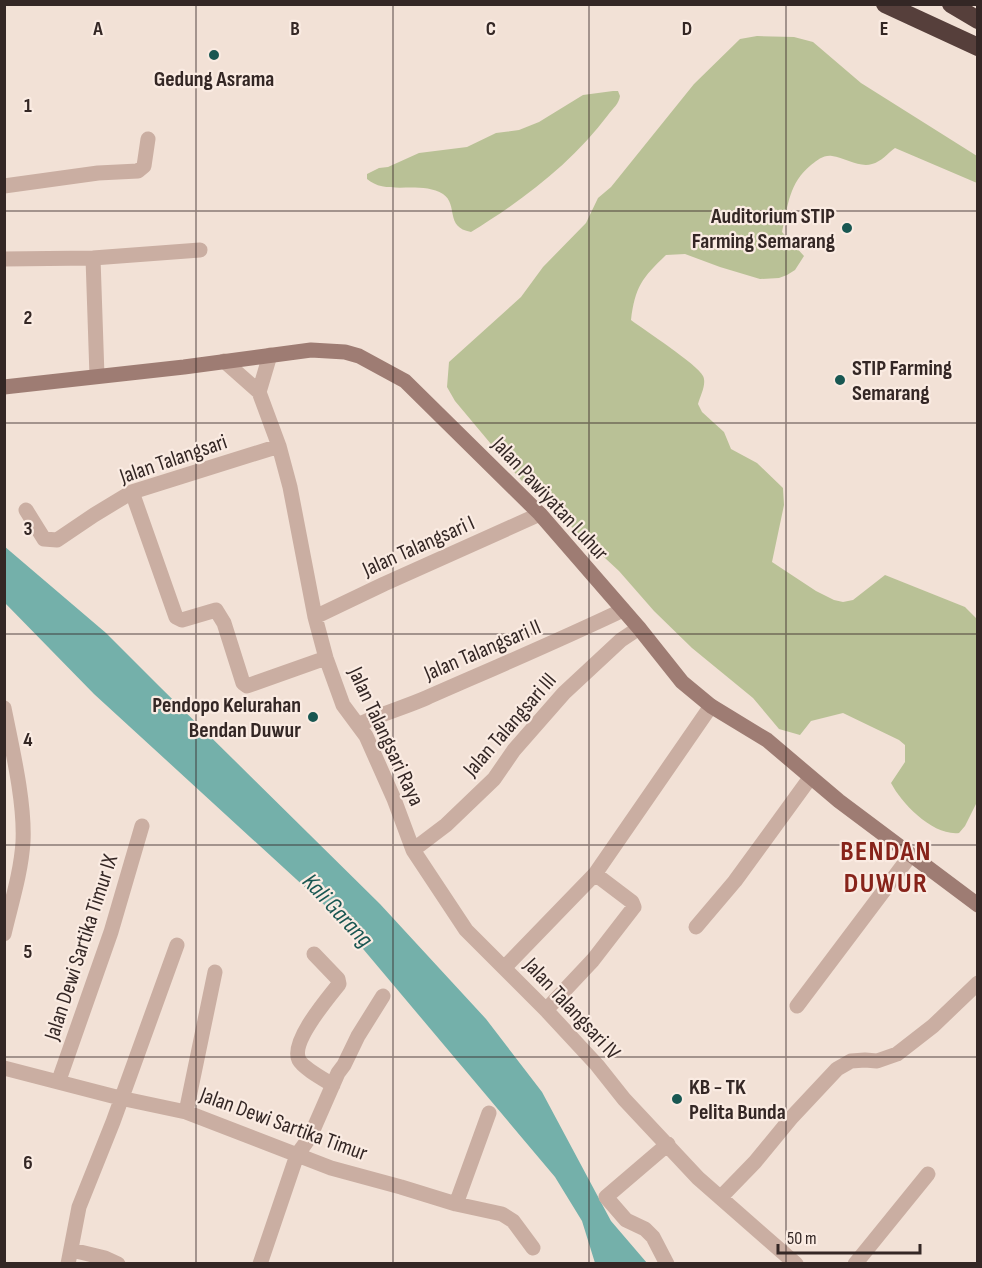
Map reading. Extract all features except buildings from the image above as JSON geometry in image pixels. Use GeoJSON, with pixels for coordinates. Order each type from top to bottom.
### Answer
{"type":"FeatureCollection","features":[{"type":"Feature","properties":{"kind":"highway"},"geometry":{"type":"LineString","coordinates":[[885,4],[978,47]]}},
{"type":"Feature","properties":{"kind":"highway"},"geometry":{"type":"LineString","coordinates":[[951,4],[978,20]]}},
{"type":"Feature","properties":{"kind":"main road","name":"Jalan Pawiyatan Luhur"},"geometry":{"type":"LineString","coordinates":[[4,387],[311,350],[345,352],[405,381],[540,514],[682,682],[711,706],[767,740],[810,778],[910,856],[978,905]]}},
{"type":"Feature","properties":{"kind":"street"},"geometry":{"type":"LineString","coordinates":[[4,186],[98,173],[138,171],[144,166],[148,139]]}},
{"type":"Feature","properties":{"kind":"street"},"geometry":{"type":"LineString","coordinates":[[4,259],[93,258],[201,250]]}},
{"type":"Feature","properties":{"kind":"street"},"geometry":{"type":"LineString","coordinates":[[93,258],[97,376]]}},
{"type":"Feature","properties":{"kind":"street"},"geometry":{"type":"LineString","coordinates":[[259,392],[270,355]]}},
{"type":"Feature","properties":{"kind":"street","name":"Jalan Talangsari Raya"},"geometry":{"type":"LineString","coordinates":[[224,361],[259,392],[279,446],[290,487],[315,617],[326,658],[343,705],[362,730],[377,759],[413,850],[466,930],[504,968]]}},
{"type":"Feature","properties":{"kind":"street","name":"Jalan Talangsari"},"geometry":{"type":"LineString","coordinates":[[26,510],[45,539],[57,540],[94,514],[132,492],[279,446]]}},
{"type":"Feature","properties":{"kind":"street"},"geometry":{"type":"LineString","coordinates":[[132,492],[176,617],[182,620],[216,609],[224,623],[243,683],[247,686],[326,658]]}},
{"type":"Feature","properties":{"kind":"street","name":"Jalan Talangsari I"},"geometry":{"type":"LineString","coordinates":[[315,617],[540,514]]}},
{"type":"Feature","properties":{"kind":"street","name":"Jalan Talangsari II"},"geometry":{"type":"LineString","coordinates":[[362,730],[374,717],[529,654],[630,618]]}},
{"type":"Feature","properties":{"kind":"street","name":"Jalan Talangsari III"},"geometry":{"type":"LineString","coordinates":[[413,850],[446,825],[494,779],[514,750],[564,693],[621,640],[630,618]]}},
{"type":"Feature","properties":{"kind":"street","name":"Jalan Talangsari IV"},"geometry":{"type":"LineString","coordinates":[[711,706],[595,874],[504,968],[546,1010],[597,1065],[624,1099],[699,1178],[796,1263]]}},
{"type":"Feature","properties":{"kind":"street"},"geometry":{"type":"LineString","coordinates":[[4,708],[14,753],[23,840],[21,862],[4,934]]}},
{"type":"Feature","properties":{"kind":"street"},"geometry":{"type":"LineString","coordinates":[[696,927],[735,881],[810,778]]}},
{"type":"Feature","properties":{"kind":"street","name":"Jalan Dewi Sartika Timur IX"},"geometry":{"type":"LineString","coordinates":[[59,1080],[111,932],[142,826]]}},
{"type":"Feature","properties":{"kind":"street"},"geometry":{"type":"LineString","coordinates":[[796,1006],[910,856]]}},
{"type":"Feature","properties":{"kind":"street"},"geometry":{"type":"LineString","coordinates":[[546,1010],[593,960],[633,909],[632,902],[595,874]]}},
{"type":"Feature","properties":{"kind":"street"},"geometry":{"type":"LineString","coordinates":[[118,1263],[105,1258],[70,1257],[79,1207],[177,945]]}},
{"type":"Feature","properties":{"kind":"street"},"geometry":{"type":"LineString","coordinates":[[314,954],[338,979],[339,984],[319,1010],[298,1045],[297,1053],[302,1065],[333,1085]]}},
{"type":"Feature","properties":{"kind":"street"},"geometry":{"type":"LineString","coordinates":[[186,1112],[215,972]]}},
{"type":"Feature","properties":{"kind":"street"},"geometry":{"type":"LineString","coordinates":[[721,1197],[837,1069],[851,1061],[865,1059],[877,1061],[897,1053],[933,1026],[978,983]]}},
{"type":"Feature","properties":{"kind":"street"},"geometry":{"type":"LineString","coordinates":[[260,1263],[297,1155],[310,1137],[358,1036],[383,996]]}},
{"type":"Feature","properties":{"kind":"street","name":"Jalan Dewi Sartika Timur"},"geometry":{"type":"LineString","coordinates":[[4,1068],[59,1080],[120,1098],[186,1112],[332,1168],[508,1217],[533,1248]]}},
{"type":"Feature","properties":{"kind":"street"},"geometry":{"type":"LineString","coordinates":[[456,1204],[489,1113]]}},
{"type":"Feature","properties":{"kind":"street"},"geometry":{"type":"LineString","coordinates":[[667,1263],[653,1238],[645,1229],[626,1220],[606,1197],[668,1144]]}},
{"type":"Feature","properties":{"kind":"street"},"geometry":{"type":"LineString","coordinates":[[855,1263],[928,1174]]}},
{"type":"Feature","properties":{"kind":"green space"},"geometry":{"type":"Polygon","coordinates":[[[757,36],[794,37],[813,42],[861,83],[977,156],[977,183],[895,148],[878,161],[867,165],[832,156],[823,157],[811,165],[798,179],[788,204],[782,232],[804,256],[795,270],[779,278],[760,279],[685,254],[666,255],[641,284],[631,320],[699,371],[704,379],[698,404],[702,412],[724,432],[731,449],[757,463],[783,488],[784,505],[772,562],[834,600],[843,602],[853,600],[885,575],[965,607],[977,619],[977,802],[959,833],[949,833],[929,824],[910,809],[896,791],[891,783],[905,762],[905,745],[899,740],[843,713],[811,721],[800,735],[779,729],[753,698],[692,648],[654,611],[619,571],[521,480],[455,401],[447,387],[449,362],[521,297],[543,267],[586,223],[598,198],[611,187],[694,84],[740,39],[757,36]]]}},
{"type":"Feature","properties":{"kind":"green space"},"geometry":{"type":"Polygon","coordinates":[[[618,91],[620,96],[617,104],[579,149],[528,194],[471,232],[457,226],[448,199],[443,194],[424,188],[384,187],[367,179],[367,174],[379,168],[388,167],[419,153],[467,147],[496,133],[519,130],[539,122],[583,95],[618,91]]]}},
{"type":"Feature","properties":{"kind":"water","name":"Kali Garang"},"geometry":{"type":"Polygon","coordinates":[[[4,546],[106,633],[380,904],[486,1019],[542,1092],[611,1221],[647,1263],[595,1263],[582,1221],[555,1177],[332,912],[94,694],[5,603],[4,546]]]}},
{"type":"Feature","properties":{"kind":"place","name":"Gedung Asrama"},"geometry":{"type":"Point","coordinates":[214,55]}},
{"type":"Feature","properties":{"kind":"place","name":"Auditorium STIP Farming Semarang"},"geometry":{"type":"Point","coordinates":[847,228]}},
{"type":"Feature","properties":{"kind":"place","name":"STIP Farming Semarang"},"geometry":{"type":"Point","coordinates":[840,380]}},
{"type":"Feature","properties":{"kind":"place","name":"Pendopo Kelurahan Bendan Duwur"},"geometry":{"type":"Point","coordinates":[313,717]}},
{"type":"Feature","properties":{"kind":"place","name":"KB - TK Pelita Bunda"},"geometry":{"type":"Point","coordinates":[677,1099]}},
{"type":"Feature","properties":{"kind":"district","name":"BENDAN DUWUR"},"geometry":{"type":"Point","coordinates":[886,866]}}]}
